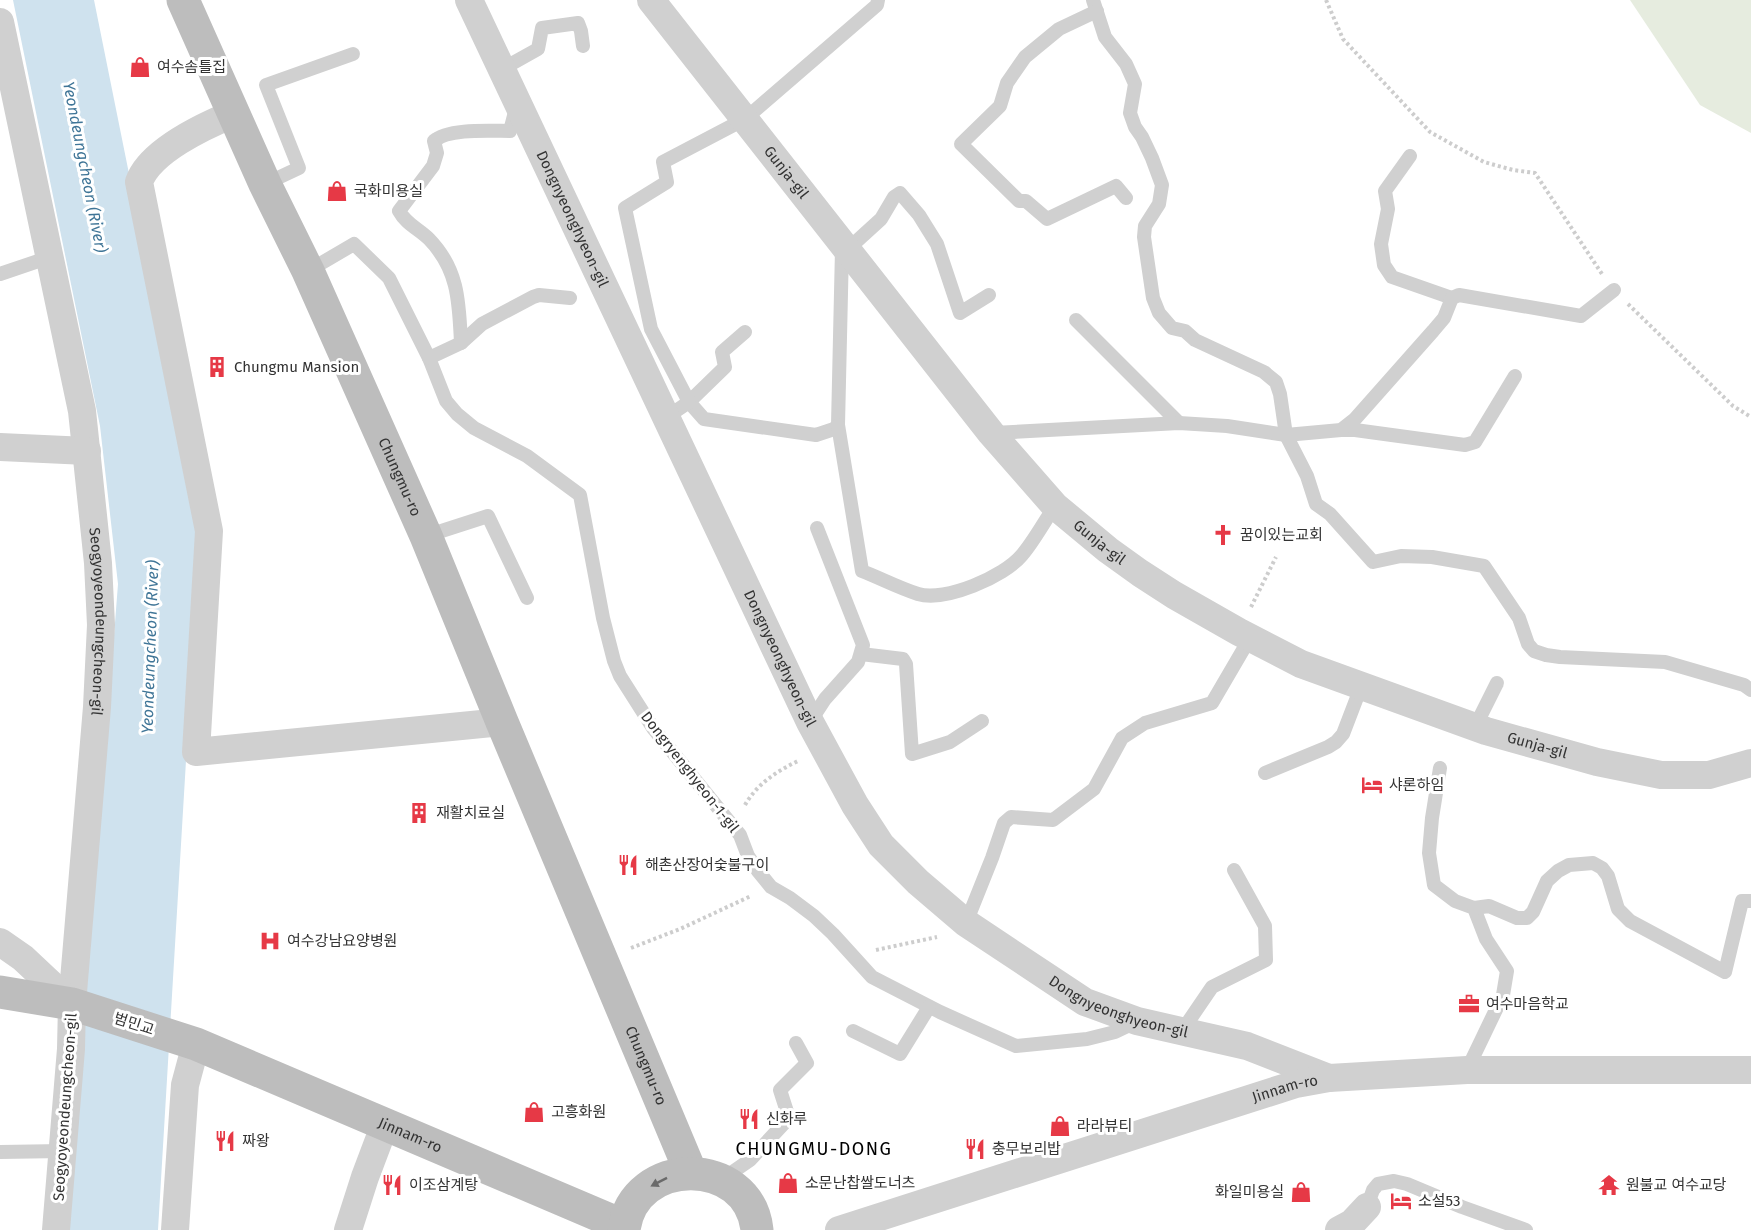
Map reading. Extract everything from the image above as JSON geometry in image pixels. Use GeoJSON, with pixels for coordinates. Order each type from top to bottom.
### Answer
{"type":"FeatureCollection","features":[{"type":"Feature","properties":{"kind":"street","name":"Chungmu-ro"},"geometry":{"type":"LineString","coordinates":[[183,0],[265,184],[308,271],[426,536],[603,960],[706,1176]]}},
{"type":"Feature","properties":{"kind":"street","name":"Dongnyeonghyeon-gil"},"geometry":{"type":"LineString","coordinates":[[469,0],[518,103],[678,409],[756,610],[810,722],[855,805],[881,845],[918,882],[966,923],[1085,1002],[1137,1021],[1247,1047],[1329,1078]]}},
{"type":"Feature","properties":{"kind":"street","name":"Gunja-gil"},"geometry":{"type":"LineString","coordinates":[[651,0],[991,433],[1055,506],[1140,573],[1174,595],[1301,664],[1475,727],[1597,762],[1661,775],[1709,775],[1751,763]]}},
{"type":"Feature","properties":{"kind":"street","name":"Seogyoyeondeungcheon-gil"},"geometry":{"type":"LineString","coordinates":[[0,22],[82,411],[98,563],[101,625],[98,707],[72,1004],[71,1049],[56,1230]]}},
{"type":"Feature","properties":{"kind":"street"},"geometry":{"type":"LineString","coordinates":[[234,114],[176,144],[146,168],[139,182],[209,531],[196,752],[502,722]]}},
{"type":"Feature","properties":{"kind":"street"},"geometry":{"type":"LineString","coordinates":[[0,447],[87,451]]}},
{"type":"Feature","properties":{"kind":"street"},"geometry":{"type":"LineString","coordinates":[[0,942],[23,958],[72,1004]]}},
{"type":"Feature","properties":{"kind":"street"},"geometry":{"type":"LineString","coordinates":[[0,992],[72,1004]]}},
{"type":"Feature","properties":{"kind":"street","name":"범민교"},"geometry":{"type":"LineString","coordinates":[[72,1004],[196,1044]]}},
{"type":"Feature","properties":{"kind":"street"},"geometry":{"type":"LineString","coordinates":[[175,1230],[185,1085],[196,1044]]}},
{"type":"Feature","properties":{"kind":"street","name":"Jinnam-ro"},"geometry":{"type":"LineString","coordinates":[[196,1044],[624,1228]]}},
{"type":"Feature","properties":{"kind":"street","name":"Jinnam-ro"},"geometry":{"type":"LineString","coordinates":[[839,1230],[1296,1084],[1329,1078],[1467,1070],[1751,1070]]}},
{"type":"Feature","properties":{"kind":"street"},"geometry":{"type":"LineString","coordinates":[[348,1230],[385,1124]]}},
{"type":"Feature","properties":{"kind":"street"},"geometry":{"type":"LineString","coordinates":[[624,1228],[630,1209],[649,1187],[669,1177],[706,1176],[733,1188],[744,1198],[757,1230]]}},
{"type":"Feature","properties":{"kind":"street"},"geometry":{"type":"LineString","coordinates":[[1339,1230],[1352,1223],[1367,1207]]}},
{"type":"Feature","properties":{"kind":"lane"},"geometry":{"type":"LineString","coordinates":[[678,409],[651,329],[625,208],[667,182],[663,162],[745,119],[877,5],[878,0]]}},
{"type":"Feature","properties":{"kind":"lane"},"geometry":{"type":"LineString","coordinates":[[1126,198],[1116,186],[1047,219],[1026,201],[1019,201],[961,144],[1000,106],[1007,83],[1025,57],[1059,29],[1095,5],[1104,37],[1126,64],[1135,84],[1130,113],[1134,127],[1142,137],[1162,185],[1159,204],[1146,226],[1144,237],[1153,298],[1159,313],[1172,328],[1185,331],[1195,340],[1264,372],[1276,382],[1286,435],[1307,476],[1316,504],[1330,514],[1373,562],[1401,556],[1432,556],[1484,566],[1519,618],[1528,644],[1534,651],[1560,657],[1665,662],[1744,685],[1751,690]]}},
{"type":"Feature","properties":{"kind":"lane"},"geometry":{"type":"LineString","coordinates":[[502,69],[538,49],[542,28],[578,23],[583,46]]}},
{"type":"Feature","properties":{"kind":"lane"},"geometry":{"type":"LineString","coordinates":[[265,184],[299,168],[266,85],[353,54]]}},
{"type":"Feature","properties":{"kind":"lane"},"geometry":{"type":"LineString","coordinates":[[461,343],[457,291],[452,273],[442,255],[428,238],[404,220],[399,211],[433,166],[437,153],[434,141],[440,136],[510,130],[518,103]]}},
{"type":"Feature","properties":{"kind":"lane"},"geometry":{"type":"LineString","coordinates":[[1410,156],[1385,191],[1388,209],[1381,244],[1384,265],[1392,277],[1452,298],[1459,295],[1581,316],[1614,290]]}},
{"type":"Feature","properties":{"kind":"lane"},"geometry":{"type":"LineString","coordinates":[[989,295],[960,313],[937,244],[919,215],[900,193],[894,197],[881,219],[844,246],[838,425],[862,571],[919,594],[937,596],[964,589],[992,578],[1021,557],[1055,506]]}},
{"type":"Feature","properties":{"kind":"lane","name":"Dongryenghyeon-1-gil"},"geometry":{"type":"LineString","coordinates":[[308,271],[354,244],[389,278],[429,358],[446,401],[457,414],[474,428],[527,456],[580,495],[603,618],[620,676],[653,728],[740,835],[753,863],[771,887],[814,916],[872,977],[929,1007],[1016,1046],[1087,1039],[1115,1032],[1137,1021]]}},
{"type":"Feature","properties":{"kind":"lane"},"geometry":{"type":"LineString","coordinates":[[0,274],[50,257]]}},
{"type":"Feature","properties":{"kind":"lane"},"geometry":{"type":"LineString","coordinates":[[429,358],[461,343],[482,324],[533,297],[539,295],[570,298]]}},
{"type":"Feature","properties":{"kind":"lane"},"geometry":{"type":"LineString","coordinates":[[1341,430],[1355,419],[1444,318],[1452,298]]}},
{"type":"Feature","properties":{"kind":"lane"},"geometry":{"type":"LineString","coordinates":[[1076,320],[1179,423]]}},
{"type":"Feature","properties":{"kind":"lane"},"geometry":{"type":"LineString","coordinates":[[678,409],[725,367],[722,352],[746,332]]}},
{"type":"Feature","properties":{"kind":"lane"},"geometry":{"type":"LineString","coordinates":[[991,433],[1179,423],[1227,426],[1286,435],[1355,430],[1465,445],[1474,442],[1515,376]]}},
{"type":"Feature","properties":{"kind":"lane"},"geometry":{"type":"LineString","coordinates":[[678,409],[704,419],[816,435],[834,429],[838,425]]}},
{"type":"Feature","properties":{"kind":"lane"},"geometry":{"type":"LineString","coordinates":[[426,536],[488,516],[527,598]]}},
{"type":"Feature","properties":{"kind":"lane"},"geometry":{"type":"LineString","coordinates":[[810,722],[825,699],[858,662],[863,645],[817,528]]}},
{"type":"Feature","properties":{"kind":"lane"},"geometry":{"type":"LineString","coordinates":[[966,923],[1004,823],[1011,817],[1053,820],[1094,789],[1122,738],[1145,723],[1212,703],[1245,635]]}},
{"type":"Feature","properties":{"kind":"lane"},"geometry":{"type":"LineString","coordinates":[[861,654],[903,659],[906,664],[912,754],[950,742],[982,721]]}},
{"type":"Feature","properties":{"kind":"lane"},"geometry":{"type":"LineString","coordinates":[[1475,727],[1497,683]]}},
{"type":"Feature","properties":{"kind":"lane"},"geometry":{"type":"LineString","coordinates":[[1265,773],[1336,742],[1343,735],[1361,687]]}},
{"type":"Feature","properties":{"kind":"lane"},"geometry":{"type":"LineString","coordinates":[[1440,768],[1429,853],[1434,885],[1455,902],[1474,909],[1489,906],[1517,918],[1527,918],[1533,912],[1547,881],[1569,865],[1593,863],[1602,868],[1608,876],[1618,909],[1630,921],[1725,972],[1742,902],[1751,901]]}},
{"type":"Feature","properties":{"kind":"lane"},"geometry":{"type":"LineString","coordinates":[[1182,1031],[1212,987],[1266,960],[1265,926],[1234,870]]}},
{"type":"Feature","properties":{"kind":"lane"},"geometry":{"type":"LineString","coordinates":[[1467,1070],[1503,995],[1507,971],[1486,939],[1474,909]]}},
{"type":"Feature","properties":{"kind":"lane"},"geometry":{"type":"LineString","coordinates":[[854,1031],[900,1054],[929,1007]]}},
{"type":"Feature","properties":{"kind":"lane"},"geometry":{"type":"LineString","coordinates":[[706,1176],[750,1160],[789,1118],[780,1090],[807,1062],[796,1043]]}},
{"type":"Feature","properties":{"kind":"lane"},"geometry":{"type":"LineString","coordinates":[[0,1152],[63,1151]]}},
{"type":"Feature","properties":{"kind":"lane"},"geometry":{"type":"LineString","coordinates":[[1367,1207],[1373,1190],[1378,1184],[1394,1181],[1526,1230]]}},
{"type":"Feature","properties":{"kind":"path"},"geometry":{"type":"LineString","coordinates":[[1326,0],[1343,39],[1430,132],[1484,162],[1512,170],[1535,173]]}},
{"type":"Feature","properties":{"kind":"path"},"geometry":{"type":"LineString","coordinates":[[1245,635],[1276,557]]}},
{"type":"Feature","properties":{"kind":"path"},"geometry":{"type":"LineString","coordinates":[[740,835],[741,815],[746,802],[766,780],[799,760]]}},
{"type":"Feature","properties":{"kind":"path"},"geometry":{"type":"LineString","coordinates":[[603,960],[680,929],[771,887]]}},
{"type":"Feature","properties":{"kind":"path"},"geometry":{"type":"LineString","coordinates":[[852,956],[949,935],[966,923]]}},
{"type":"Feature","properties":{"kind":"shaded area"},"geometry":{"type":"Polygon","coordinates":[[[1630,0],[1751,0],[1751,133],[1700,105],[1630,0]]]}},
{"type":"Feature","properties":{"kind":"water","name":"Yeondeungcheon (River)"},"geometry":{"type":"Polygon","coordinates":[[[13,0],[94,0],[200,526],[158,1230],[68,1230],[118,584],[100,426],[13,0]]]}},
{"type":"Feature","properties":{"kind":"place","name":"여수솜틀집"},"geometry":{"type":"Point","coordinates":[140,67]}},
{"type":"Feature","properties":{"kind":"place","name":"국화미용실"},"geometry":{"type":"Point","coordinates":[337,191]}},
{"type":"Feature","properties":{"kind":"place","name":"Chungmu Mansion"},"geometry":{"type":"Point","coordinates":[217,367]}},
{"type":"Feature","properties":{"kind":"place","name":"꿈이있는교회"},"geometry":{"type":"Point","coordinates":[1223,535]}},
{"type":"Feature","properties":{"kind":"place","name":"샤론하임"},"geometry":{"type":"Point","coordinates":[1372,785]}},
{"type":"Feature","properties":{"kind":"place","name":"재활치료실"},"geometry":{"type":"Point","coordinates":[419,813]}},
{"type":"Feature","properties":{"kind":"place","name":"해촌산장어숯불구이"},"geometry":{"type":"Point","coordinates":[628,865]}},
{"type":"Feature","properties":{"kind":"place","name":"여수강남요양병원"},"geometry":{"type":"Point","coordinates":[270,941]}},
{"type":"Feature","properties":{"kind":"place","name":"여수마음학교"},"geometry":{"type":"Point","coordinates":[1469,1004]}},
{"type":"Feature","properties":{"kind":"place","name":"고흥화원"},"geometry":{"type":"Point","coordinates":[534,1112]}},
{"type":"Feature","properties":{"kind":"place","name":"신화루"},"geometry":{"type":"Point","coordinates":[749,1119]}},
{"type":"Feature","properties":{"kind":"place","name":"라라뷰티"},"geometry":{"type":"Point","coordinates":[1060,1126]}},
{"type":"Feature","properties":{"kind":"place","name":"짜왕"},"geometry":{"type":"Point","coordinates":[225,1141]}},
{"type":"Feature","properties":{"kind":"place","name":"충무보리밥"},"geometry":{"type":"Point","coordinates":[975,1149]}},
{"type":"Feature","properties":{"kind":"place","name":"소문난찹쌀도너츠"},"geometry":{"type":"Point","coordinates":[788,1183]}},
{"type":"Feature","properties":{"kind":"place","name":"이조삼계탕"},"geometry":{"type":"Point","coordinates":[392,1185]}},
{"type":"Feature","properties":{"kind":"place","name":"원불교 여수교당"},"geometry":{"type":"Point","coordinates":[1609,1185]}},
{"type":"Feature","properties":{"kind":"place","name":"화일미용실"},"geometry":{"type":"Point","coordinates":[1301,1192]}},
{"type":"Feature","properties":{"kind":"place","name":"소설53"},"geometry":{"type":"Point","coordinates":[1401,1201]}},
{"type":"Feature","properties":{"kind":"district","name":"CHUNGMU-DONG"},"geometry":{"type":"Point","coordinates":[814,1149]}}]}
